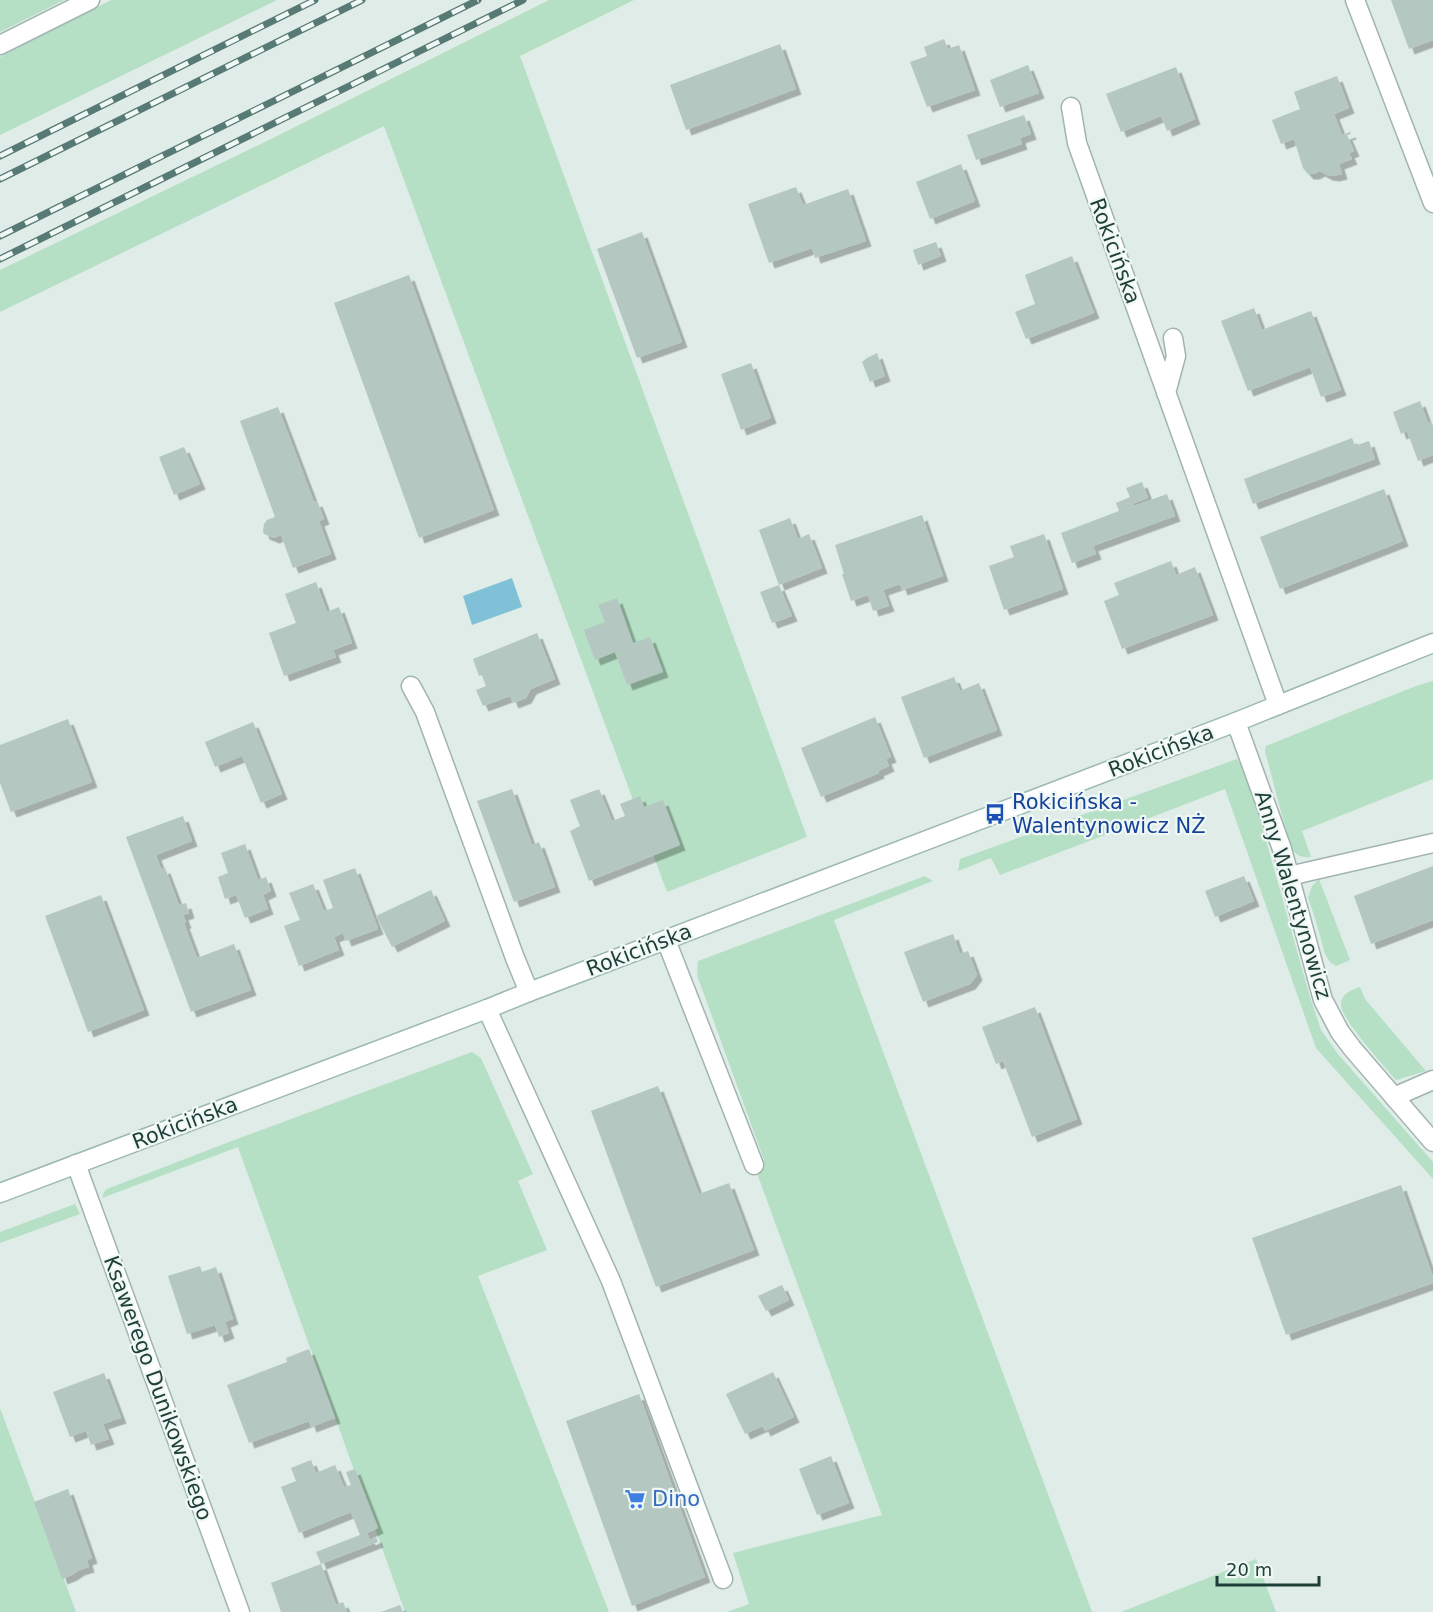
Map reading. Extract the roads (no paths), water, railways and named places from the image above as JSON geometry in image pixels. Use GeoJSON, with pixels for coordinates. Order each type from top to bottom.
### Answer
{"type":"FeatureCollection","features":[{"type":"Feature","properties":{"kind":"main road"},"geometry":{"type":"LineString","coordinates":[[0,45],[90,0]]}},
{"type":"Feature","properties":{"kind":"main road"},"geometry":{"type":"LineString","coordinates":[[1355,0],[1433,203]]}},
{"type":"Feature","properties":{"kind":"main road","name":"Rokicińska"},"geometry":{"type":"LineString","coordinates":[[1071,107],[1077,143],[1278,705]]}},
{"type":"Feature","properties":{"kind":"main road"},"geometry":{"type":"LineString","coordinates":[[1166,393],[1176,356],[1173,338]]}},
{"type":"Feature","properties":{"kind":"main road","name":"Rokicińska"},"geometry":{"type":"LineString","coordinates":[[0,1193],[1236,722],[1433,643]]}},
{"type":"Feature","properties":{"kind":"main road"},"geometry":{"type":"LineString","coordinates":[[411,686],[425,712],[528,992]]}},
{"type":"Feature","properties":{"kind":"main road","name":"Anny Walentynowicz"},"geometry":{"type":"LineString","coordinates":[[1236,722],[1272,818],[1323,1000],[1340,1032],[1433,1142]]}},
{"type":"Feature","properties":{"kind":"main road"},"geometry":{"type":"LineString","coordinates":[[1289,876],[1433,843]]}},
{"type":"Feature","properties":{"kind":"main road"},"geometry":{"type":"LineString","coordinates":[[666,940],[754,1165]]}},
{"type":"Feature","properties":{"kind":"main road"},"geometry":{"type":"LineString","coordinates":[[487,1009],[611,1281],[723,1579]]}},
{"type":"Feature","properties":{"kind":"main road"},"geometry":{"type":"LineString","coordinates":[[1394,1097],[1433,1080]]}},
{"type":"Feature","properties":{"kind":"main road","name":"Ksawerego Dunikowskiego"},"geometry":{"type":"LineString","coordinates":[[76,1164],[240,1612]]}},
{"type":"Feature","properties":{"kind":"water"},"geometry":{"type":"Polygon","coordinates":[[[512,578],[522,607],[472,625],[463,596],[512,578]]]}},
{"type":"Feature","properties":{"kind":"railway"},"geometry":{"type":"LineString","coordinates":[[0,156],[315,0]]}},
{"type":"Feature","properties":{"kind":"railway"},"geometry":{"type":"LineString","coordinates":[[0,179],[362,0]]}},
{"type":"Feature","properties":{"kind":"railway"},"geometry":{"type":"LineString","coordinates":[[0,236],[478,0]]}},
{"type":"Feature","properties":{"kind":"railway"},"geometry":{"type":"LineString","coordinates":[[0,259],[523,0]]}},
{"type":"Feature","properties":{"kind":"place","name":"Rokicińska - Walentynowicz NŻ"},"geometry":{"type":"Point","coordinates":[995,814]}},
{"type":"Feature","properties":{"kind":"place","name":"Dino"},"geometry":{"type":"Point","coordinates":[635,1499]}}]}
